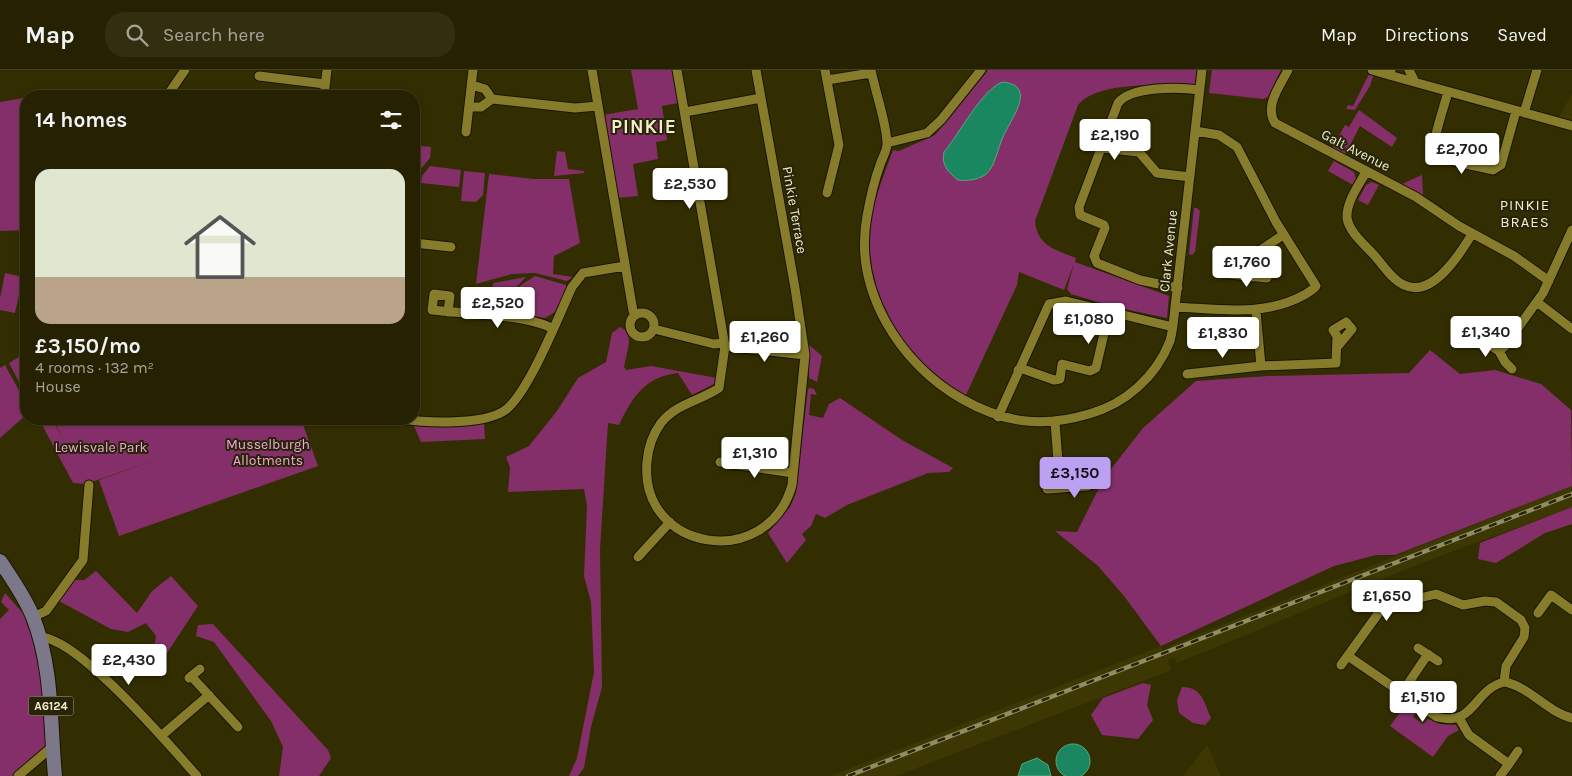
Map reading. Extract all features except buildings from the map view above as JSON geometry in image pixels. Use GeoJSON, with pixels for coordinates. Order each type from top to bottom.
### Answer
{"type":"FeatureCollection","features":[{"type":"Feature","properties":{"kind":"main road","name":"A6124"},"geometry":{"type":"LineString","coordinates":[[0,561],[33,618],[39,637],[48,680],[55,776]]}},
{"type":"Feature","properties":{"kind":"street"},"geometry":{"type":"LineString","coordinates":[[171,90],[185,70]]}},
{"type":"Feature","properties":{"kind":"street"},"geometry":{"type":"LineString","coordinates":[[324,90],[327,70]]}},
{"type":"Feature","properties":{"kind":"street"},"geometry":{"type":"LineString","coordinates":[[466,132],[474,70]]}},
{"type":"Feature","properties":{"kind":"street"},"geometry":{"type":"LineString","coordinates":[[592,70],[624,266],[633,311],[636,314]]}},
{"type":"Feature","properties":{"kind":"street"},"geometry":{"type":"LineString","coordinates":[[677,70],[725,345]]}},
{"type":"Feature","properties":{"kind":"street","name":"Pinkie Terrace"},"geometry":{"type":"LineString","coordinates":[[725,345],[719,388],[687,402],[669,415],[651,442],[647,467],[649,486],[655,505],[670,522],[685,533],[709,540],[724,541],[750,536],[764,528],[781,510],[790,492],[805,355],[756,70]]}},
{"type":"Feature","properties":{"kind":"street"},"geometry":{"type":"LineString","coordinates":[[825,70],[839,145],[827,193]]}},
{"type":"Feature","properties":{"kind":"street"},"geometry":{"type":"LineString","coordinates":[[827,80],[871,72],[888,143],[927,133],[941,120],[981,70]]}},
{"type":"Feature","properties":{"kind":"street","name":"Clark Avenue"},"geometry":{"type":"LineString","coordinates":[[888,143],[874,184],[867,219],[869,272],[880,310],[906,353],[952,393],[998,417],[1028,422],[1055,422],[1090,414],[1114,404],[1142,384],[1170,341],[1176,307],[1202,70]]}},
{"type":"Feature","properties":{"kind":"street","name":"Galt Avenue"},"geometry":{"type":"LineString","coordinates":[[1288,70],[1271,104],[1270,111],[1275,123],[1416,197],[1472,234],[1514,256],[1549,281]]}},
{"type":"Feature","properties":{"kind":"street"},"geometry":{"type":"LineString","coordinates":[[1372,70],[1390,72],[1448,92],[1572,126]]}},
{"type":"Feature","properties":{"kind":"street"},"geometry":{"type":"LineString","coordinates":[[1409,70],[1415,82]]}},
{"type":"Feature","properties":{"kind":"street"},"geometry":{"type":"LineString","coordinates":[[1448,92],[1434,142],[1436,152],[1443,158],[1492,170],[1498,169],[1537,70]]}},
{"type":"Feature","properties":{"kind":"street"},"geometry":{"type":"LineString","coordinates":[[260,76],[325,84]]}},
{"type":"Feature","properties":{"kind":"street"},"geometry":{"type":"LineString","coordinates":[[472,85],[485,89],[492,99]]}},
{"type":"Feature","properties":{"kind":"street"},"geometry":{"type":"LineString","coordinates":[[1178,288],[1124,274],[1095,260],[1105,228],[1104,225],[1080,214],[1078,211],[1118,102],[1128,94],[1174,88],[1200,90]]}},
{"type":"Feature","properties":{"kind":"street"},"geometry":{"type":"LineString","coordinates":[[685,112],[761,98]]}},
{"type":"Feature","properties":{"kind":"street"},"geometry":{"type":"LineString","coordinates":[[469,107],[481,107],[492,99],[576,108],[598,106]]}},
{"type":"Feature","properties":{"kind":"street"},"geometry":{"type":"LineString","coordinates":[[1176,307],[1256,311],[1295,300],[1313,290],[1316,286],[1283,235],[1237,147],[1219,135],[1195,131]]}},
{"type":"Feature","properties":{"kind":"street"},"geometry":{"type":"LineString","coordinates":[[1101,148],[1139,152],[1157,173],[1190,177]]}},
{"type":"Feature","properties":{"kind":"street"},"geometry":{"type":"LineString","coordinates":[[1366,172],[1348,207],[1349,224],[1363,244],[1404,285],[1419,288],[1429,284],[1454,262],[1472,234]]}},
{"type":"Feature","properties":{"kind":"street"},"geometry":{"type":"LineString","coordinates":[[1499,351],[1505,346],[1537,302],[1572,232]]}},
{"type":"Feature","properties":{"kind":"street"},"geometry":{"type":"LineString","coordinates":[[1253,277],[1256,253],[1283,235]]}},
{"type":"Feature","properties":{"kind":"street"},"geometry":{"type":"LineString","coordinates":[[420,244],[451,247]]}},
{"type":"Feature","properties":{"kind":"street"},"geometry":{"type":"LineString","coordinates":[[420,419],[480,420],[504,411],[522,390],[579,276],[583,273],[624,266]]}},
{"type":"Feature","properties":{"kind":"street"},"geometry":{"type":"LineString","coordinates":[[1230,274],[1267,278]]}},
{"type":"Feature","properties":{"kind":"street"},"geometry":{"type":"LineString","coordinates":[[998,417],[1048,304],[1056,301],[1066,301],[1173,327]]}},
{"type":"Feature","properties":{"kind":"street"},"geometry":{"type":"LineString","coordinates":[[1537,302],[1572,329]]}},
{"type":"Feature","properties":{"kind":"street"},"geometry":{"type":"LineString","coordinates":[[1256,311],[1261,366]]}},
{"type":"Feature","properties":{"kind":"street"},"geometry":{"type":"LineString","coordinates":[[448,312],[538,322],[552,328]]}},
{"type":"Feature","properties":{"kind":"street"},"geometry":{"type":"LineString","coordinates":[[643,312],[650,315],[654,322],[654,329],[646,336],[635,334],[630,324],[636,314],[643,312]]}},
{"type":"Feature","properties":{"kind":"street"},"geometry":{"type":"LineString","coordinates":[[1018,370],[1029,371],[1054,380],[1060,378],[1062,364],[1090,371],[1096,368],[1109,312]]}},
{"type":"Feature","properties":{"kind":"street"},"geometry":{"type":"LineString","coordinates":[[654,329],[714,344],[805,355]]}},
{"type":"Feature","properties":{"kind":"street"},"geometry":{"type":"LineString","coordinates":[[1469,332],[1499,351],[1505,362],[1512,368]]}},
{"type":"Feature","properties":{"kind":"street"},"geometry":{"type":"LineString","coordinates":[[1187,374],[1261,366],[1307,363],[1333,364],[1336,363],[1337,347]]}},
{"type":"Feature","properties":{"kind":"street"},"geometry":{"type":"LineString","coordinates":[[1055,422],[1060,488]]}},
{"type":"Feature","properties":{"kind":"street"},"geometry":{"type":"LineString","coordinates":[[720,462],[793,473]]}},
{"type":"Feature","properties":{"kind":"street"},"geometry":{"type":"LineString","coordinates":[[33,618],[46,611],[83,560],[89,485]]}},
{"type":"Feature","properties":{"kind":"street"},"geometry":{"type":"LineString","coordinates":[[1047,490],[1088,486]]}},
{"type":"Feature","properties":{"kind":"street"},"geometry":{"type":"LineString","coordinates":[[638,557],[670,522]]}},
{"type":"Feature","properties":{"kind":"street"},"geometry":{"type":"LineString","coordinates":[[1341,664],[1380,611],[1388,605],[1436,594],[1463,605],[1490,601],[1518,616],[1525,628],[1523,640],[1506,666],[1504,682]]}},
{"type":"Feature","properties":{"kind":"street"},"geometry":{"type":"LineString","coordinates":[[1538,613],[1550,595],[1572,610]]}},
{"type":"Feature","properties":{"kind":"street"},"geometry":{"type":"LineString","coordinates":[[39,637],[50,639],[95,668],[197,776]]}},
{"type":"Feature","properties":{"kind":"street"},"geometry":{"type":"LineString","coordinates":[[1418,648],[1438,661]]}},
{"type":"Feature","properties":{"kind":"street"},"geometry":{"type":"LineString","coordinates":[[1401,694],[1428,654]]}},
{"type":"Feature","properties":{"kind":"street"},"geometry":{"type":"LineString","coordinates":[[1348,656],[1437,717],[1450,720],[1459,718],[1470,709],[1485,691],[1504,682],[1516,685],[1559,714],[1572,718]]}},
{"type":"Feature","properties":{"kind":"street"},"geometry":{"type":"LineString","coordinates":[[200,669],[190,677],[238,727]]}},
{"type":"Feature","properties":{"kind":"street"},"geometry":{"type":"LineString","coordinates":[[160,736],[209,695]]}},
{"type":"Feature","properties":{"kind":"street"},"geometry":{"type":"LineString","coordinates":[[1459,718],[1469,734],[1509,764]]}},
{"type":"Feature","properties":{"kind":"street"},"geometry":{"type":"LineString","coordinates":[[18,776],[52,747]]}},
{"type":"Feature","properties":{"kind":"street"},"geometry":{"type":"LineString","coordinates":[[1500,776],[1518,751]]}},
{"type":"Feature","properties":{"kind":"shaded area"},"geometry":{"type":"Polygon","coordinates":[[[1002,82],[1019,89],[1020,96],[1016,113],[1003,137],[994,163],[982,177],[972,180],[958,180],[944,164],[944,152],[986,94],[1002,82]]]}},
{"type":"Feature","properties":{"kind":"shaded area"},"geometry":{"type":"Polygon","coordinates":[[[1572,94],[1572,122],[1558,118],[1572,94]]]}},
{"type":"Feature","properties":{"kind":"shaded area"},"geometry":{"type":"Polygon","coordinates":[[[1572,486],[1572,507],[1419,564],[1177,663],[1174,658],[1168,660],[1172,670],[896,776],[831,776],[1161,646],[1163,651],[1170,649],[1169,646],[1572,486]]]}},
{"type":"Feature","properties":{"kind":"shaded area"},"geometry":{"type":"Polygon","coordinates":[[[1073,744],[1085,749],[1090,761],[1085,773],[1076,777],[1070,777],[1061,773],[1056,761],[1061,749],[1073,744]]]}},
{"type":"Feature","properties":{"kind":"shaded area"},"geometry":{"type":"Polygon","coordinates":[[[1207,745],[1221,776],[1183,776],[1207,745]]]}},
{"type":"Feature","properties":{"kind":"shaded area"},"geometry":{"type":"Polygon","coordinates":[[[1037,758],[1048,765],[1051,776],[1018,776],[1022,764],[1037,758]]]}},
{"type":"Feature","properties":{"kind":"green space"},"geometry":{"type":"Polygon","coordinates":[[[631,70],[674,70],[678,103],[662,106],[667,140],[656,142],[658,159],[633,164],[638,196],[617,198],[603,115],[638,109],[631,70]]]}},
{"type":"Feature","properties":{"kind":"green space"},"geometry":{"type":"Polygon","coordinates":[[[988,70],[1197,70],[1195,84],[1117,88],[1101,91],[1088,97],[1078,105],[1035,221],[1039,236],[1044,242],[1076,258],[1075,262],[1169,296],[1167,318],[1115,307],[1071,294],[1067,289],[1074,264],[1064,290],[1019,272],[1017,285],[965,397],[917,359],[898,335],[889,320],[876,286],[868,253],[868,238],[874,204],[893,150],[899,151],[935,135],[988,70]]]}},
{"type":"Feature","properties":{"kind":"green space"},"geometry":{"type":"Polygon","coordinates":[[[1212,70],[1281,70],[1268,97],[1263,99],[1209,93],[1212,70]]]}},
{"type":"Feature","properties":{"kind":"green space"},"geometry":{"type":"Polygon","coordinates":[[[1369,74],[1373,76],[1370,86],[1355,110],[1346,109],[1348,105],[1353,106],[1369,74]]]}},
{"type":"Feature","properties":{"kind":"green space"},"geometry":{"type":"Polygon","coordinates":[[[20,99],[20,230],[0,231],[0,102],[20,99]]]}},
{"type":"Feature","properties":{"kind":"green space"},"geometry":{"type":"Polygon","coordinates":[[[1359,110],[1397,138],[1392,147],[1360,126],[1345,155],[1332,148],[1345,125],[1349,127],[1359,110]]]}},
{"type":"Feature","properties":{"kind":"green space"},"geometry":{"type":"Polygon","coordinates":[[[420,146],[431,147],[430,158],[420,170],[420,146]]]}},
{"type":"Feature","properties":{"kind":"green space"},"geometry":{"type":"Polygon","coordinates":[[[557,151],[565,152],[568,169],[584,171],[584,173],[554,176],[557,151]]]}},
{"type":"Feature","properties":{"kind":"green space"},"geometry":{"type":"Polygon","coordinates":[[[1334,161],[1354,172],[1356,179],[1353,185],[1328,171],[1334,161]]]}},
{"type":"Feature","properties":{"kind":"green space"},"geometry":{"type":"Polygon","coordinates":[[[430,166],[461,170],[459,187],[421,183],[422,176],[430,166]]]}},
{"type":"Feature","properties":{"kind":"green space"},"geometry":{"type":"Polygon","coordinates":[[[464,171],[485,173],[483,195],[476,202],[461,201],[464,171]]]}},
{"type":"Feature","properties":{"kind":"green space"},"geometry":{"type":"Polygon","coordinates":[[[489,174],[534,179],[569,179],[580,243],[554,256],[553,274],[573,277],[567,281],[535,273],[512,274],[476,284],[489,174]]]}},
{"type":"Feature","properties":{"kind":"green space"},"geometry":{"type":"Polygon","coordinates":[[[1422,175],[1423,195],[1402,184],[1422,175]]]}},
{"type":"Feature","properties":{"kind":"green space"},"geometry":{"type":"Polygon","coordinates":[[[1372,182],[1379,185],[1368,205],[1358,200],[1366,185],[1372,182]]]}},
{"type":"Feature","properties":{"kind":"green space"},"geometry":{"type":"Polygon","coordinates":[[[1194,208],[1200,211],[1195,252],[1192,255],[1189,254],[1194,208]]]}},
{"type":"Feature","properties":{"kind":"green space"},"geometry":{"type":"Polygon","coordinates":[[[5,273],[20,276],[20,290],[15,313],[0,310],[0,298],[5,273]]]}},
{"type":"Feature","properties":{"kind":"green space"},"geometry":{"type":"Polygon","coordinates":[[[535,276],[566,285],[566,289],[555,312],[545,318],[498,311],[518,287],[535,276]]]}},
{"type":"Feature","properties":{"kind":"green space"},"geometry":{"type":"Polygon","coordinates":[[[526,277],[495,309],[490,311],[493,283],[526,277]]]}},
{"type":"Feature","properties":{"kind":"green space"},"geometry":{"type":"Polygon","coordinates":[[[620,327],[628,332],[629,343],[624,367],[626,370],[651,366],[717,378],[714,384],[692,395],[678,373],[657,379],[641,390],[635,397],[619,425],[608,423],[600,549],[602,687],[591,727],[584,768],[578,776],[569,776],[577,758],[594,672],[591,602],[584,576],[587,506],[584,489],[508,492],[510,467],[506,457],[529,446],[557,411],[578,378],[606,362],[612,333],[620,327]]]}},
{"type":"Feature","properties":{"kind":"green space"},"geometry":{"type":"Polygon","coordinates":[[[809,345],[822,356],[817,382],[809,378],[809,345]]]}},
{"type":"Feature","properties":{"kind":"green space"},"geometry":{"type":"Polygon","coordinates":[[[1430,350],[1460,374],[1495,370],[1541,384],[1571,410],[1572,486],[1395,555],[1376,555],[1334,566],[1161,646],[1124,596],[1098,566],[1055,531],[1077,532],[1104,478],[1143,428],[1196,381],[1268,376],[1409,373],[1430,350]]]}},
{"type":"Feature","properties":{"kind":"green space"},"geometry":{"type":"Polygon","coordinates":[[[19,357],[20,384],[9,363],[19,357]]]}},
{"type":"Feature","properties":{"kind":"green space"},"geometry":{"type":"Polygon","coordinates":[[[5,365],[20,392],[20,420],[0,438],[0,368],[5,365]]]}},
{"type":"Feature","properties":{"kind":"green space"},"geometry":{"type":"Polygon","coordinates":[[[808,389],[814,389],[817,395],[811,394],[809,415],[823,418],[829,404],[840,398],[902,440],[953,468],[949,472],[928,473],[847,505],[825,518],[816,514],[811,526],[802,534],[806,540],[787,563],[768,533],[790,507],[796,493],[808,389]]]}},
{"type":"Feature","properties":{"kind":"green space"},"geometry":{"type":"Polygon","coordinates":[[[484,424],[485,439],[421,442],[414,426],[484,424]]]}},
{"type":"Feature","properties":{"kind":"green space","name":"Musselburgh Allotments"},"geometry":{"type":"Polygon","coordinates":[[[42,425],[55,425],[64,441],[56,425],[303,425],[318,466],[119,536],[99,480],[163,457],[86,484],[73,483],[42,425]]]}},
{"type":"Feature","properties":{"kind":"green space"},"geometry":{"type":"Polygon","coordinates":[[[1572,507],[1572,524],[1545,533],[1496,563],[1478,559],[1480,543],[1572,507]]]}},
{"type":"Feature","properties":{"kind":"green space"},"geometry":{"type":"Polygon","coordinates":[[[96,571],[137,613],[152,591],[171,576],[198,606],[167,653],[153,653],[156,636],[146,623],[128,632],[111,629],[59,601],[66,588],[75,580],[84,580],[96,571]]]}},
{"type":"Feature","properties":{"kind":"green space"},"geometry":{"type":"Polygon","coordinates":[[[5,593],[29,620],[44,687],[45,746],[12,776],[0,776],[0,619],[9,610],[1,602],[5,593]]]}},
{"type":"Feature","properties":{"kind":"green space"},"geometry":{"type":"Polygon","coordinates":[[[213,624],[328,750],[331,758],[319,776],[279,776],[283,747],[271,721],[214,642],[196,636],[198,625],[213,624]]]}},
{"type":"Feature","properties":{"kind":"green space"},"geometry":{"type":"Polygon","coordinates":[[[1143,683],[1151,685],[1147,705],[1153,720],[1138,739],[1102,735],[1091,715],[1103,698],[1143,683]]]}},
{"type":"Feature","properties":{"kind":"green space"},"geometry":{"type":"Polygon","coordinates":[[[1182,687],[1194,690],[1201,696],[1211,718],[1205,725],[1193,723],[1179,713],[1177,700],[1182,687]]]}},
{"type":"Feature","properties":{"kind":"green space"},"geometry":{"type":"Polygon","coordinates":[[[1406,704],[1417,711],[1413,717],[1423,724],[1428,719],[1440,724],[1456,725],[1459,730],[1448,736],[1433,757],[1390,726],[1406,704]]]}},
{"type":"Feature","properties":{"kind":"railway"},"geometry":{"type":"LineString","coordinates":[[848,776],[1572,494]]}},
{"type":"Feature","properties":{"kind":"district","name":"PINKIE"},"geometry":{"type":"Point","coordinates":[644,126]}},
{"type":"Feature","properties":{"kind":"district","name":"PINKIE BRAES"},"geometry":{"type":"Point","coordinates":[1525,214]}},
{"type":"Feature","properties":{"kind":"park label","name":"Lewisvale Park"},"geometry":{"type":"Point","coordinates":[101,447]}}]}
